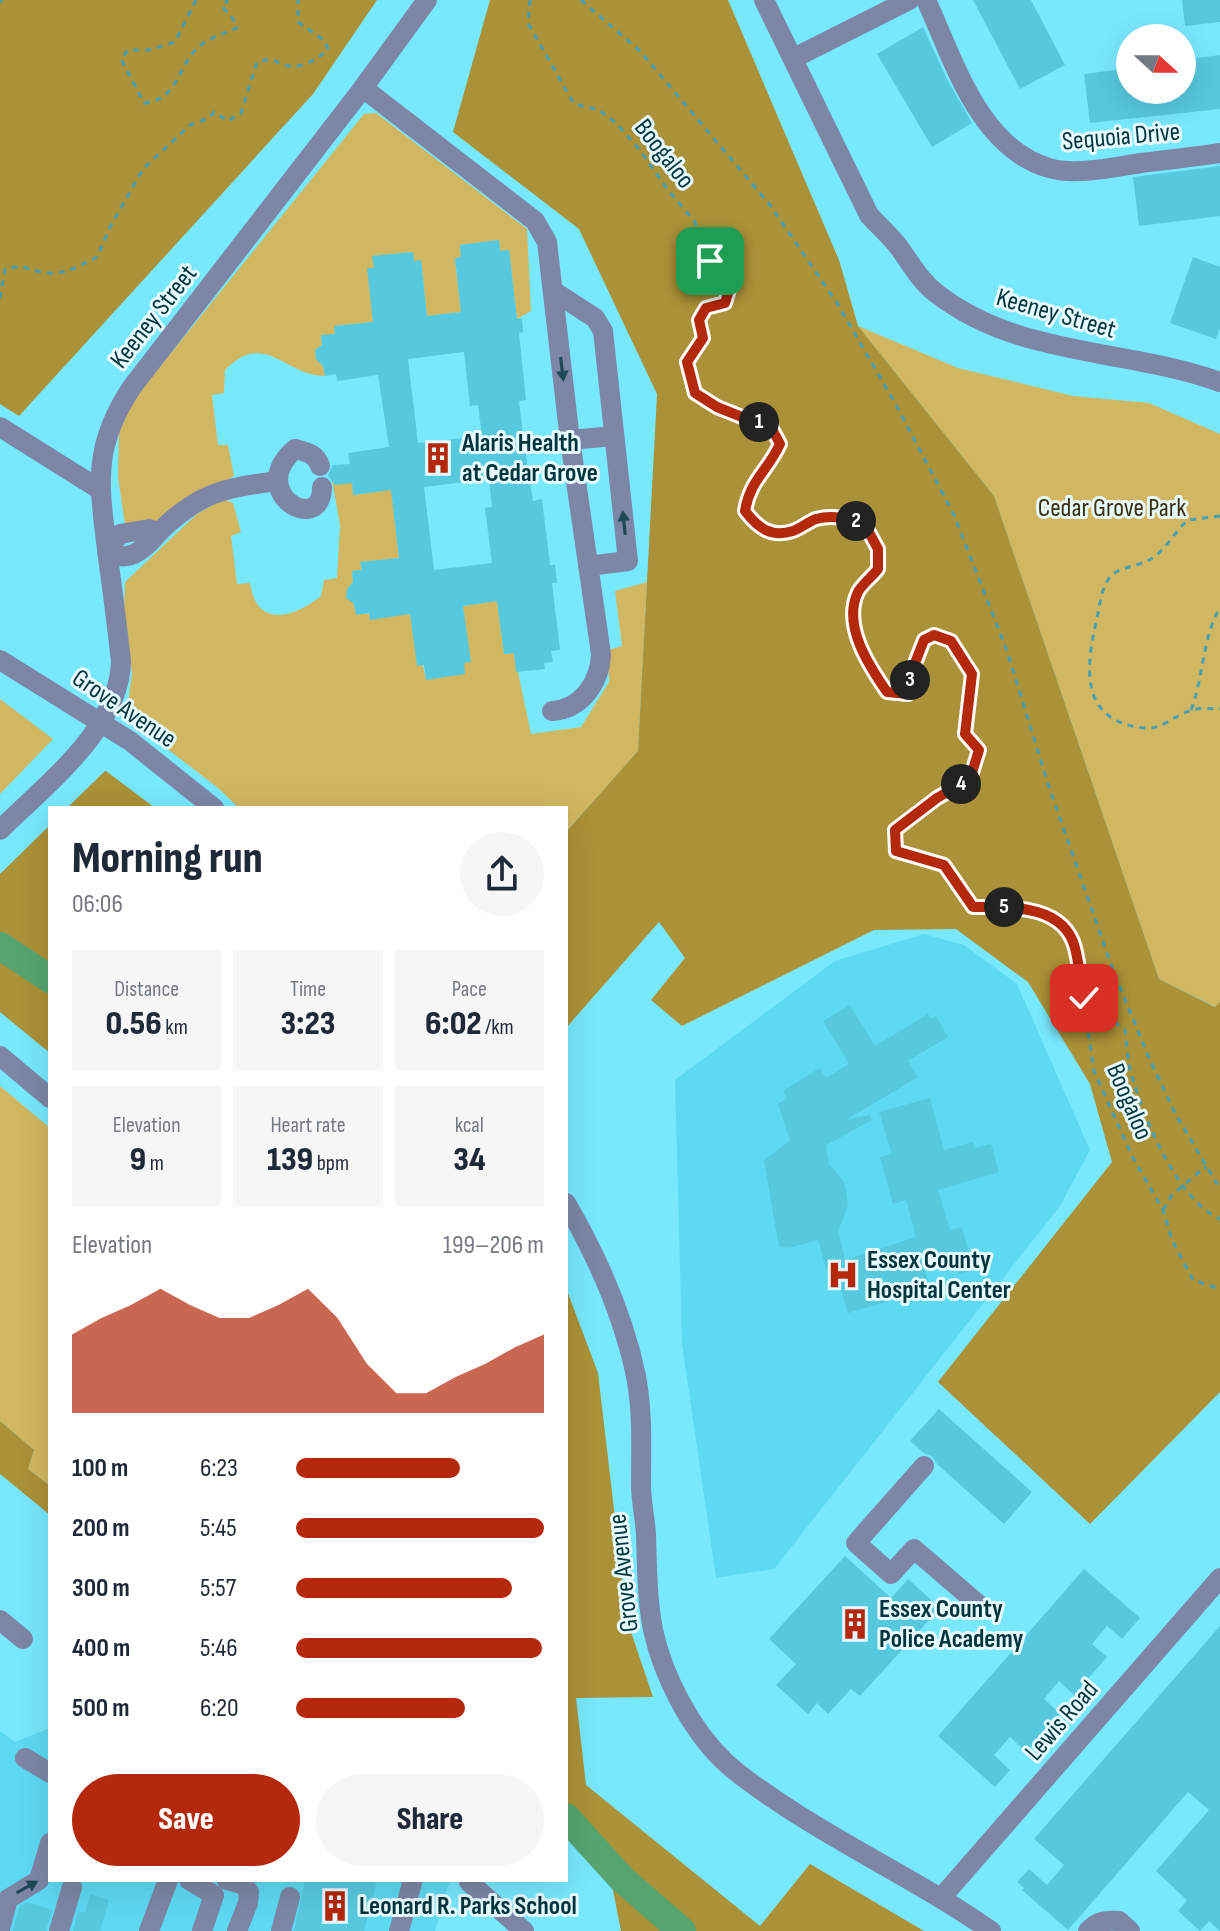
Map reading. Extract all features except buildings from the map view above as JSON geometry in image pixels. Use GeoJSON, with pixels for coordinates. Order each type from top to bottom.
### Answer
{"type":"FeatureCollection","features":[{"type":"Feature","properties":{"kind":"street","name":"Keeney Street"},"geometry":{"type":"LineString","coordinates":[[0,830],[82,749],[117,694],[121,672],[99,489],[102,451],[122,402],[427,0]]}},
{"type":"Feature","properties":{"kind":"street","name":"Keeney Street"},"geometry":{"type":"LineString","coordinates":[[764,0],[869,215],[937,294],[987,325],[1025,338],[1220,382]]}},
{"type":"Feature","properties":{"kind":"street"},"geometry":{"type":"LineString","coordinates":[[794,58],[909,0]]}},
{"type":"Feature","properties":{"kind":"street","name":"Sequoia Drive"},"geometry":{"type":"LineString","coordinates":[[926,0],[974,102],[995,133],[1021,155],[1051,169],[1091,170],[1220,153]]}},
{"type":"Feature","properties":{"kind":"street"},"geometry":{"type":"LineString","coordinates":[[363,88],[535,221],[547,242],[570,440],[601,654],[601,671],[592,688],[567,710],[552,711]]}},
{"type":"Feature","properties":{"kind":"street"},"geometry":{"type":"LineString","coordinates":[[553,291],[595,318],[603,331],[628,561],[588,566]]}},
{"type":"Feature","properties":{"kind":"street"},"geometry":{"type":"LineString","coordinates":[[0,427],[99,489]]}},
{"type":"Feature","properties":{"kind":"street"},"geometry":{"type":"LineString","coordinates":[[570,440],[614,436]]}},
{"type":"Feature","properties":{"kind":"street"},"geometry":{"type":"LineString","coordinates":[[295,449],[310,453],[318,461],[322,495],[318,503],[301,511],[281,496],[278,481],[280,467],[295,449]]}},
{"type":"Feature","properties":{"kind":"street"},"geometry":{"type":"LineString","coordinates":[[107,550],[116,557],[129,557],[147,547],[173,518],[217,491],[278,481]]}},
{"type":"Feature","properties":{"kind":"street","name":"Grove Avenue"},"geometry":{"type":"LineString","coordinates":[[0,660],[130,741],[211,806]]}},
{"type":"Feature","properties":{"kind":"street"},"geometry":{"type":"LineString","coordinates":[[0,1056],[48,1096]]}},
{"type":"Feature","properties":{"kind":"street","name":"Grove Avenue"},"geometry":{"type":"LineString","coordinates":[[568,1207],[603,1270],[623,1324],[636,1378],[642,1442],[641,1485],[647,1581],[653,1631],[662,1660],[692,1720],[724,1762],[753,1785],[808,1822],[941,1898],[991,1931]]}},
{"type":"Feature","properties":{"kind":"street"},"geometry":{"type":"LineString","coordinates":[[924,1466],[856,1543],[891,1574],[914,1549],[978,1604]]}},
{"type":"Feature","properties":{"kind":"street","name":"Lewis Road"},"geometry":{"type":"LineString","coordinates":[[941,1898],[1220,1578]]}},
{"type":"Feature","properties":{"kind":"street"},"geometry":{"type":"LineString","coordinates":[[0,1620],[23,1639]]}},
{"type":"Feature","properties":{"kind":"street"},"geometry":{"type":"LineString","coordinates":[[25,1758],[48,1772]]}},
{"type":"Feature","properties":{"kind":"street"},"geometry":{"type":"LineString","coordinates":[[0,1929],[8,1899],[39,1880],[48,1850]]}},
{"type":"Feature","properties":{"kind":"street"},"geometry":{"type":"LineString","coordinates":[[149,1931],[167,1882]]}},
{"type":"Feature","properties":{"kind":"street"},"geometry":{"type":"LineString","coordinates":[[192,1882],[214,1895],[202,1931]]}},
{"type":"Feature","properties":{"kind":"street"},"geometry":{"type":"LineString","coordinates":[[234,1882],[242,1884],[249,1892],[237,1931]]}},
{"type":"Feature","properties":{"kind":"street"},"geometry":{"type":"LineString","coordinates":[[469,1882],[524,1931]]}},
{"type":"Feature","properties":{"kind":"street"},"geometry":{"type":"LineString","coordinates":[[399,1931],[412,1883]]}},
{"type":"Feature","properties":{"kind":"street"},"geometry":{"type":"LineString","coordinates":[[59,1931],[72,1887]]}},
{"type":"Feature","properties":{"kind":"street"},"geometry":{"type":"LineString","coordinates":[[281,1931],[290,1897]]}},
{"type":"Feature","properties":{"kind":"street"},"geometry":{"type":"LineString","coordinates":[[1092,1926],[1119,1921],[1130,1931]]}},
{"type":"Feature","properties":{"kind":"path"},"geometry":{"type":"LineString","coordinates":[[196,0],[175,42],[149,50],[128,50],[121,59],[144,103],[158,102],[169,91],[202,44],[237,28],[222,6],[228,0]]}},
{"type":"Feature","properties":{"kind":"path"},"geometry":{"type":"LineString","coordinates":[[0,298],[5,269],[21,265],[44,273],[59,273],[97,257],[143,169],[190,125],[209,118],[214,112],[228,121],[241,113],[257,62],[273,58],[291,66],[315,61],[328,50],[325,41],[298,22],[298,0]]}},
{"type":"Feature","properties":{"kind":"path","name":"Boogaloo"},"geometry":{"type":"LineString","coordinates":[[530,0],[528,23],[574,104],[599,110],[616,123],[639,149],[695,222],[710,261],[729,290],[725,303],[706,308],[699,320],[703,338],[687,362],[695,393],[717,407],[772,429],[780,444],[771,465],[753,482],[745,511],[757,527],[778,534],[793,531],[817,519],[845,517],[865,525],[878,549],[878,569],[858,591],[853,614],[858,641],[887,692],[908,694],[910,676],[924,640],[934,635],[951,641],[972,674],[965,734],[979,750],[970,779],[937,798],[895,830],[896,851],[944,865],[973,907],[1017,907],[1055,918],[1075,944],[1094,1071],[1133,1158],[1163,1210],[1172,1240],[1193,1280],[1220,1289]]}},
{"type":"Feature","properties":{"kind":"path"},"geometry":{"type":"LineString","coordinates":[[581,0],[640,51],[770,205],[837,303],[895,403],[954,515],[1001,638],[1113,970],[1149,1058],[1176,1115],[1220,1189]]}},
{"type":"Feature","properties":{"kind":"path"},"geometry":{"type":"LineString","coordinates":[[1220,516],[1188,520],[1155,557],[1112,575],[1104,588],[1091,644],[1089,684],[1105,712],[1129,725],[1148,729],[1191,710],[1220,709]]}},
{"type":"Feature","properties":{"kind":"path"},"geometry":{"type":"LineString","coordinates":[[1191,710],[1209,631],[1220,607]]}},
{"type":"Feature","properties":{"kind":"path"},"geometry":{"type":"LineString","coordinates":[[1084,998],[1125,1030],[1131,1073],[1152,1129],[1183,1187],[1209,1214],[1220,1219]]}},
{"type":"Feature","properties":{"kind":"path"},"geometry":{"type":"LineString","coordinates":[[1163,1210],[1172,1195],[1205,1167],[1220,1189]]}},
{"type":"Feature","properties":{"kind":"shaded area"},"geometry":{"type":"Polygon","coordinates":[[[0,0],[377,0],[313,94],[19,416],[0,404],[0,0]]]}},
{"type":"Feature","properties":{"kind":"shaded area"},"geometry":{"type":"Polygon","coordinates":[[[490,0],[728,0],[839,260],[858,326],[994,496],[1159,979],[1215,1007],[1220,1002],[1220,1392],[1090,1524],[938,1382],[1112,1162],[1090,1084],[1028,982],[956,929],[874,930],[682,1026],[651,1000],[685,958],[659,922],[568,1026],[568,830],[638,751],[657,394],[579,229],[453,132],[490,0]]]}},
{"type":"Feature","properties":{"kind":"shaded area"},"geometry":{"type":"Polygon","coordinates":[[[106,771],[152,806],[69,806],[106,771]]]}},
{"type":"Feature","properties":{"kind":"shaded area"},"geometry":{"type":"Polygon","coordinates":[[[48,827],[48,1051],[0,1012],[0,874],[48,827]]]}},
{"type":"Feature","properties":{"kind":"shaded area","name":"Essex County Hospital Center"},"geometry":{"type":"Polygon","coordinates":[[[924,934],[964,945],[1017,984],[1090,1150],[1060,1206],[774,1569],[716,1578],[682,1344],[675,1080],[835,961],[924,934]]]}},
{"type":"Feature","properties":{"kind":"shaded area"},"geometry":{"type":"Polygon","coordinates":[[[568,1293],[598,1373],[627,1620],[653,1697],[576,1698],[586,1785],[760,1926],[810,1864],[924,1931],[621,1931],[609,1870],[568,1836],[568,1293]]]}},
{"type":"Feature","properties":{"kind":"shaded area"},"geometry":{"type":"Polygon","coordinates":[[[0,1421],[34,1450],[28,1469],[48,1484],[48,1513],[0,1474],[0,1421]]]}},
{"type":"Feature","properties":{"kind":"shaded area"},"geometry":{"type":"Polygon","coordinates":[[[48,1729],[48,1882],[449,1882],[435,1931],[0,1931],[0,1731],[15,1742],[48,1729]]]}},
{"type":"Feature","properties":{"kind":"green space"},"geometry":{"type":"Polygon","coordinates":[[[376,113],[527,229],[531,311],[517,319],[509,250],[500,251],[499,240],[460,245],[461,257],[455,259],[461,312],[427,316],[421,261],[414,261],[412,252],[373,256],[374,268],[368,268],[373,322],[334,326],[335,334],[321,336],[322,345],[315,350],[325,376],[311,374],[264,354],[239,358],[225,370],[224,393],[212,395],[218,445],[228,445],[234,476],[158,521],[125,525],[118,477],[119,433],[133,400],[364,114],[376,113]]]}},
{"type":"Feature","properties":{"kind":"green space","name":"Cedar Grove Park"},"geometry":{"type":"Polygon","coordinates":[[[858,326],[958,368],[1073,396],[1149,403],[1220,434],[1220,1002],[1216,1007],[1159,979],[994,496],[858,326]]]}},
{"type":"Feature","properties":{"kind":"green space"},"geometry":{"type":"Polygon","coordinates":[[[351,478],[354,495],[381,491],[391,486],[399,558],[361,562],[362,570],[352,571],[353,582],[347,589],[347,598],[354,604],[356,614],[410,614],[426,679],[464,663],[463,606],[497,601],[504,654],[514,653],[531,734],[581,727],[609,682],[608,650],[622,646],[615,591],[647,582],[638,751],[568,830],[568,806],[237,806],[126,717],[132,674],[124,612],[125,582],[197,514],[223,499],[233,503],[241,532],[231,536],[237,584],[250,583],[256,602],[270,614],[288,614],[306,606],[321,596],[324,580],[337,578],[340,525],[332,480],[351,478]]]}},
{"type":"Feature","properties":{"kind":"green space"},"geometry":{"type":"Polygon","coordinates":[[[0,699],[53,739],[0,794],[0,699]]]}},
{"type":"Feature","properties":{"kind":"green space"},"geometry":{"type":"Polygon","coordinates":[[[0,1086],[48,1126],[48,1484],[28,1469],[34,1450],[0,1421],[0,1086]]]}},
{"type":"Feature","properties":{"kind":"waterway"},"geometry":{"type":"LineString","coordinates":[[0,946],[48,978]]}},
{"type":"Feature","properties":{"kind":"waterway"},"geometry":{"type":"LineString","coordinates":[[568,1819],[622,1879],[682,1931]]}},
{"type":"Feature","properties":{"kind":"place","name":"Alaris Health at Cedar Grove"},"geometry":{"type":"Point","coordinates":[438,458]}},
{"type":"Feature","properties":{"kind":"place","name":"Essex County Hospital Center"},"geometry":{"type":"Point","coordinates":[843,1275]}},
{"type":"Feature","properties":{"kind":"place","name":"Essex County Police Academy"},"geometry":{"type":"Point","coordinates":[855,1624]}},
{"type":"Feature","properties":{"kind":"place","name":"Leonard R. Parks School"},"geometry":{"type":"Point","coordinates":[335,1906]}},
{"type":"Feature","properties":{"kind":"route"},"geometry":{"type":"LineString","coordinates":[[710,261],[729,290],[725,303],[706,308],[699,320],[703,338],[687,362],[695,393],[717,407],[751,418],[772,429],[780,444],[771,465],[753,482],[745,511],[757,527],[778,534],[793,531],[817,519],[845,517],[865,525],[878,549],[878,569],[858,591],[853,614],[858,641],[887,692],[908,694],[910,676],[924,640],[934,635],[951,641],[972,674],[965,734],[979,750],[970,779],[937,798],[895,830],[896,851],[944,865],[973,907],[1017,907],[1055,918],[1075,944],[1084,998]]}}]}
